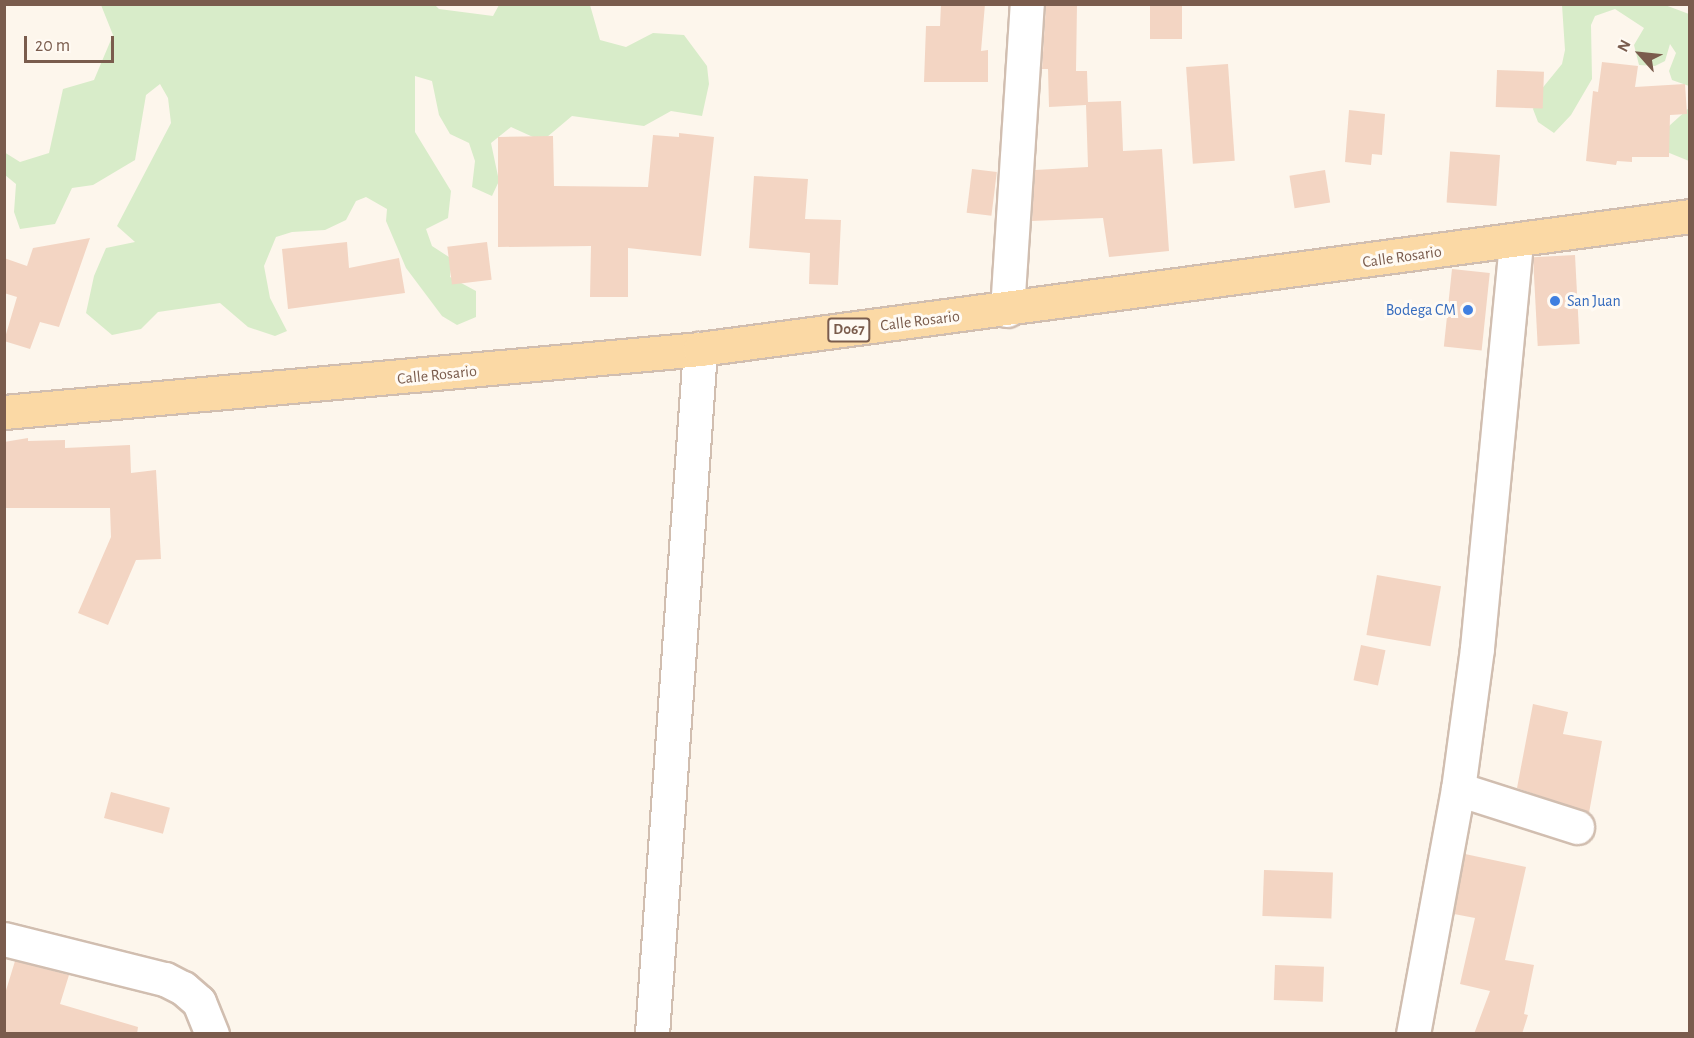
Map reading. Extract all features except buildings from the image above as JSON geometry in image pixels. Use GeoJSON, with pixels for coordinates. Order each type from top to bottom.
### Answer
{"type":"FeatureCollection","features":[{"type":"Feature","properties":{"kind":"main road","name":"Calle Rosario"},"geometry":{"type":"LineString","coordinates":[[4,412],[700,349],[1007,310],[1689,216]]}},
{"type":"Feature","properties":{"kind":"street"},"geometry":{"type":"LineString","coordinates":[[1007,310],[1027,4]]}},
{"type":"Feature","properties":{"kind":"street"},"geometry":{"type":"LineString","coordinates":[[1413,1034],[1458,789],[1477,648],[1516,241]]}},
{"type":"Feature","properties":{"kind":"street"},"geometry":{"type":"LineString","coordinates":[[652,1034],[700,349]]}},
{"type":"Feature","properties":{"kind":"street"},"geometry":{"type":"LineString","coordinates":[[1458,789],[1577,827]]}},
{"type":"Feature","properties":{"kind":"street"},"geometry":{"type":"LineString","coordinates":[[4,939],[165,979],[183,988],[199,1002],[212,1034]]}},
{"type":"Feature","properties":{"kind":"green space"},"geometry":{"type":"Polygon","coordinates":[[[434,4],[439,9],[493,16],[499,5],[590,5],[600,40],[626,47],[653,33],[684,35],[707,66],[709,84],[702,116],[671,111],[644,126],[572,116],[547,137],[533,137],[511,127],[491,143],[499,181],[492,196],[472,187],[475,161],[469,143],[450,134],[439,115],[432,81],[415,76],[415,132],[451,191],[448,218],[426,229],[432,246],[452,259],[450,277],[476,291],[476,317],[457,325],[442,316],[406,268],[386,221],[387,209],[366,197],[356,201],[346,220],[325,230],[292,232],[276,237],[264,266],[270,298],[287,331],[275,336],[248,327],[220,303],[158,312],[141,329],[112,335],[86,313],[94,276],[106,248],[135,242],[117,226],[171,123],[168,98],[160,84],[146,95],[135,160],[93,185],[72,188],[55,224],[20,229],[14,212],[16,184],[5,175],[4,152],[20,162],[49,153],[63,89],[94,80],[113,35],[101,5],[434,4]]]}},
{"type":"Feature","properties":{"kind":"green space"},"geometry":{"type":"Polygon","coordinates":[[[1562,5],[1665,5],[1689,14],[1689,86],[1672,80],[1669,71],[1676,53],[1670,44],[1665,61],[1655,66],[1639,65],[1634,45],[1644,28],[1615,9],[1595,16],[1591,25],[1592,79],[1571,115],[1554,133],[1538,122],[1533,109],[1540,91],[1562,64],[1565,50],[1562,5]]]}},
{"type":"Feature","properties":{"kind":"green space"},"geometry":{"type":"Polygon","coordinates":[[[1689,108],[1689,161],[1667,152],[1669,126],[1689,108]]]}},
{"type":"Feature","properties":{"kind":"place","name":"San Juan"},"geometry":{"type":"Point","coordinates":[1555,301]}},
{"type":"Feature","properties":{"kind":"place","name":"Bodega CM"},"geometry":{"type":"Point","coordinates":[1468,310]}}]}
